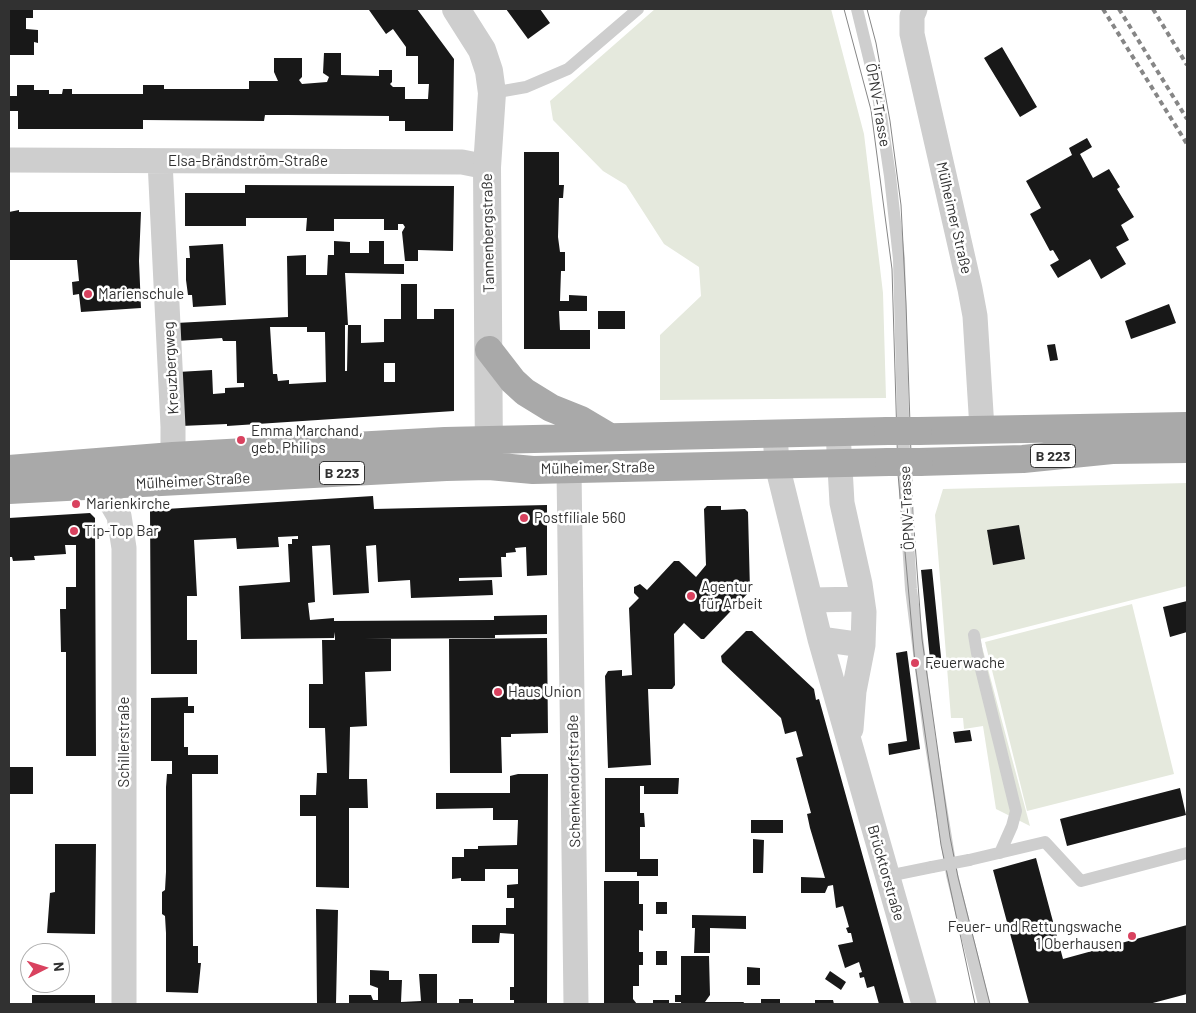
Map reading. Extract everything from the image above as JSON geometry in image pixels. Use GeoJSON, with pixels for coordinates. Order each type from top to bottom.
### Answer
{"type":"FeatureCollection","features":[{"type":"Feature","properties":{"kind":"main road"},"geometry":{"type":"LineString","coordinates":[[489,350],[513,382],[525,392],[551,408],[581,420],[609,436],[568,469]]}},
{"type":"Feature","properties":{"kind":"main road","name":"Mülheimer Straße"},"geometry":{"type":"LineString","coordinates":[[9,490],[102,485],[490,453],[609,436],[1187,426]]}},
{"type":"Feature","properties":{"kind":"main road","name":"Mülheimer Straße"},"geometry":{"type":"LineString","coordinates":[[9,469],[173,456],[490,453],[519,470],[1023,459],[1112,450],[1187,449]]}},
{"type":"Feature","properties":{"kind":"street","name":"Tannenbergstraße"},"geometry":{"type":"LineString","coordinates":[[456,9],[482,50],[489,72],[492,93],[487,167],[490,453]]}},
{"type":"Feature","properties":{"kind":"street","name":"Mülheimer Straße"},"geometry":{"type":"LineString","coordinates":[[915,9],[912,16],[912,34],[975,316],[982,430]]}},
{"type":"Feature","properties":{"kind":"street","name":"Elsa-Brändström-Straße"},"geometry":{"type":"LineString","coordinates":[[9,160],[462,162],[487,167]]}},
{"type":"Feature","properties":{"kind":"street","name":"Kreuzbergweg"},"geometry":{"type":"LineString","coordinates":[[160,161],[174,426],[173,456]]}},
{"type":"Feature","properties":{"kind":"street","name":"Brücktorstraße"},"geometry":{"type":"LineString","coordinates":[[838,432],[842,503],[862,599],[863,645],[854,691],[850,741]]}},
{"type":"Feature","properties":{"kind":"street","name":"Brücktorstraße"},"geometry":{"type":"LineString","coordinates":[[775,433],[777,465],[820,639],[924,1004]]}},
{"type":"Feature","properties":{"kind":"street","name":"Schenkendorfstraße"},"geometry":{"type":"LineString","coordinates":[[568,469],[576,1004]]}},
{"type":"Feature","properties":{"kind":"street","name":"Schillerstraße"},"geometry":{"type":"LineString","coordinates":[[102,485],[119,516],[124,548],[124,1004]]}},
{"type":"Feature","properties":{"kind":"street"},"geometry":{"type":"LineString","coordinates":[[811,600],[862,599]]}},
{"type":"Feature","properties":{"kind":"street"},"geometry":{"type":"LineString","coordinates":[[820,639],[863,645]]}},
{"type":"Feature","properties":{"kind":"lane"},"geometry":{"type":"LineString","coordinates":[[492,93],[526,87],[568,69],[638,9]]}},
{"type":"Feature","properties":{"kind":"lane","name":"ÖPNV-Trasse"},"geometry":{"type":"LineString","coordinates":[[858,9],[878,95],[898,250],[911,590],[929,733],[952,875],[984,1004]]}},
{"type":"Feature","properties":{"kind":"lane"},"geometry":{"type":"LineString","coordinates":[[974,635],[981,672],[1016,811],[1012,826],[1000,852]]}},
{"type":"Feature","properties":{"kind":"lane"},"geometry":{"type":"LineString","coordinates":[[888,876],[969,860],[1045,842],[1081,881],[1187,854]]}},
{"type":"Feature","properties":{"kind":"shaded area"},"geometry":{"type":"Polygon","coordinates":[[[655,9],[831,9],[864,134],[883,293],[886,398],[660,400],[660,335],[701,296],[699,267],[664,244],[626,185],[603,171],[553,120],[550,101],[655,9]]]}},
{"type":"Feature","properties":{"kind":"shaded area"},"geometry":{"type":"Polygon","coordinates":[[[1187,483],[1187,586],[980,639],[1030,826],[996,809],[983,726],[964,729],[963,718],[951,718],[935,515],[943,489],[1187,483]]]}},
{"type":"Feature","properties":{"kind":"shaded area"},"geometry":{"type":"Polygon","coordinates":[[[1132,604],[1174,774],[1027,811],[985,642],[1132,604]]]}},
{"type":"Feature","properties":{"kind":"building"},"geometry":{"type":"Polygon","coordinates":[[[9,9],[33,9],[33,18],[26,18],[26,29],[38,30],[38,43],[34,42],[34,55],[9,55],[9,9]]]}},
{"type":"Feature","properties":{"kind":"building"},"geometry":{"type":"Polygon","coordinates":[[[370,9],[417,9],[454,59],[453,131],[405,131],[405,121],[389,121],[389,116],[288,115],[265,115],[264,121],[143,120],[143,129],[18,129],[18,111],[9,111],[9,96],[17,96],[17,85],[34,85],[34,90],[49,90],[49,94],[62,94],[63,89],[72,89],[72,94],[143,94],[143,85],[164,85],[164,89],[249,89],[249,81],[278,81],[274,72],[274,58],[302,58],[302,77],[299,80],[302,84],[327,82],[329,77],[323,73],[324,53],[341,53],[341,75],[379,76],[379,70],[392,70],[392,82],[390,84],[393,87],[405,87],[405,99],[428,99],[429,84],[418,84],[418,56],[406,56],[406,47],[393,29],[386,34],[370,9]]]}},
{"type":"Feature","properties":{"kind":"building"},"geometry":{"type":"Polygon","coordinates":[[[506,9],[540,9],[550,23],[528,39],[506,9]]]}},
{"type":"Feature","properties":{"kind":"building"},"geometry":{"type":"Polygon","coordinates":[[[1002,47],[1037,107],[1020,117],[984,58],[1002,47]]]}},
{"type":"Feature","properties":{"kind":"building"},"geometry":{"type":"Polygon","coordinates":[[[1087,138],[1092,147],[1080,154],[1093,178],[1109,169],[1120,187],[1117,189],[1134,217],[1121,225],[1129,240],[1116,247],[1126,264],[1101,279],[1090,259],[1058,278],[1050,265],[1059,260],[1053,250],[1050,251],[1030,214],[1041,208],[1026,181],[1072,155],[1069,148],[1087,138]]]}},
{"type":"Feature","properties":{"kind":"building"},"geometry":{"type":"Polygon","coordinates":[[[524,152],[559,152],[559,185],[564,185],[563,198],[559,198],[558,237],[560,252],[565,252],[565,271],[561,271],[560,301],[569,301],[569,295],[587,296],[587,311],[559,311],[560,330],[590,330],[590,349],[524,349],[524,152]]]}},
{"type":"Feature","properties":{"kind":"building"},"geometry":{"type":"Polygon","coordinates":[[[245,185],[454,186],[453,251],[418,250],[418,261],[405,261],[402,232],[405,227],[403,224],[398,224],[398,230],[384,230],[384,219],[334,219],[334,231],[306,231],[307,218],[246,218],[246,226],[185,226],[185,193],[245,193],[245,185]]]}},
{"type":"Feature","properties":{"kind":"building","name":"Marienschule"},"geometry":{"type":"Polygon","coordinates":[[[19,210],[19,212],[141,212],[139,261],[141,308],[81,312],[79,294],[73,295],[72,282],[79,281],[77,260],[9,260],[9,212],[19,210]]]}},
{"type":"Feature","properties":{"kind":"building"},"geometry":{"type":"Polygon","coordinates":[[[334,241],[350,242],[350,253],[369,253],[369,241],[384,241],[384,264],[404,264],[404,274],[345,273],[348,325],[361,325],[361,343],[384,342],[384,319],[401,319],[401,284],[417,284],[417,319],[434,319],[434,309],[454,309],[454,411],[227,426],[227,424],[181,426],[178,372],[212,370],[213,394],[225,393],[225,388],[244,387],[244,383],[237,383],[236,341],[223,341],[222,338],[177,341],[176,323],[288,317],[287,256],[306,255],[306,275],[327,275],[328,255],[334,255],[334,241]],[[345,325],[345,371],[347,371],[348,325],[345,325]],[[270,327],[273,374],[277,374],[278,381],[289,380],[289,384],[326,382],[325,332],[307,332],[307,327],[270,327]],[[384,363],[384,382],[395,382],[395,363],[384,363]]]}},
{"type":"Feature","properties":{"kind":"building"},"geometry":{"type":"Polygon","coordinates":[[[223,244],[226,305],[193,307],[192,295],[188,295],[186,280],[186,258],[190,258],[189,246],[223,244]]]}},
{"type":"Feature","properties":{"kind":"building"},"geometry":{"type":"Polygon","coordinates":[[[1169,304],[1176,323],[1131,339],[1125,321],[1169,304]]]}},
{"type":"Feature","properties":{"kind":"building"},"geometry":{"type":"Polygon","coordinates":[[[598,311],[625,311],[625,329],[598,329],[598,311]]]}},
{"type":"Feature","properties":{"kind":"building"},"geometry":{"type":"Polygon","coordinates":[[[1055,344],[1058,360],[1050,361],[1047,345],[1055,344]]]}},
{"type":"Feature","properties":{"kind":"building"},"geometry":{"type":"Polygon","coordinates":[[[373,496],[374,509],[547,505],[547,575],[527,576],[526,547],[515,548],[516,552],[506,553],[506,557],[501,557],[502,577],[459,578],[459,581],[492,580],[493,595],[411,598],[410,580],[378,582],[376,545],[366,546],[369,593],[333,595],[330,545],[312,546],[315,602],[308,603],[310,620],[334,618],[334,621],[494,620],[494,616],[547,615],[547,634],[495,635],[495,638],[364,639],[391,639],[391,671],[365,672],[367,726],[350,727],[349,779],[367,779],[368,808],[349,808],[349,888],[316,887],[316,816],[300,816],[300,795],[316,795],[317,773],[327,773],[325,728],[309,728],[309,684],[323,684],[322,640],[335,640],[335,632],[334,638],[241,639],[239,586],[290,582],[288,544],[292,544],[292,539],[298,539],[298,536],[278,537],[279,547],[237,549],[236,538],[194,540],[197,596],[187,596],[187,640],[197,640],[197,674],[151,674],[150,510],[373,496]]]}},
{"type":"Feature","properties":{"kind":"building","name":"Agentur für Arbeit"},"geometry":{"type":"Polygon","coordinates":[[[707,506],[721,506],[721,510],[745,509],[748,512],[750,591],[704,639],[701,639],[684,623],[674,634],[675,685],[672,689],[648,689],[651,765],[608,768],[605,676],[608,671],[622,670],[622,676],[632,675],[629,608],[639,598],[634,593],[634,587],[640,584],[647,590],[674,561],[679,561],[696,577],[706,565],[704,509],[707,506]]]}},
{"type":"Feature","properties":{"kind":"building"},"geometry":{"type":"Polygon","coordinates":[[[90,513],[95,518],[96,756],[66,756],[66,652],[61,652],[60,609],[66,609],[66,587],[76,587],[76,545],[65,545],[66,554],[34,556],[35,560],[13,561],[12,557],[9,557],[9,518],[90,513]]]}},
{"type":"Feature","properties":{"kind":"building"},"geometry":{"type":"Polygon","coordinates":[[[1019,525],[1025,559],[993,565],[987,530],[1019,525]]]}},
{"type":"Feature","properties":{"kind":"building"},"geometry":{"type":"Polygon","coordinates":[[[932,569],[942,667],[931,669],[921,570],[932,569]]]}},
{"type":"Feature","properties":{"kind":"building"},"geometry":{"type":"Polygon","coordinates":[[[1187,601],[1187,632],[1170,637],[1163,607],[1187,601]]]}},
{"type":"Feature","properties":{"kind":"building"},"geometry":{"type":"Polygon","coordinates":[[[746,631],[752,631],[814,689],[816,700],[819,699],[904,1004],[879,1004],[874,986],[867,988],[864,977],[860,978],[859,973],[862,972],[859,962],[845,968],[838,945],[853,942],[851,933],[848,933],[846,928],[849,927],[843,906],[836,908],[833,885],[828,886],[825,893],[801,893],[801,877],[825,878],[810,828],[807,814],[811,813],[796,758],[803,756],[796,731],[785,734],[781,718],[722,662],[721,656],[746,631]]]}},
{"type":"Feature","properties":{"kind":"building","name":"Haus Union"},"geometry":{"type":"Polygon","coordinates":[[[547,638],[548,733],[511,734],[511,737],[501,737],[502,773],[450,773],[449,639],[547,638]]]}},
{"type":"Feature","properties":{"kind":"building"},"geometry":{"type":"Polygon","coordinates":[[[907,651],[920,749],[889,755],[888,744],[907,741],[896,653],[907,651]]]}},
{"type":"Feature","properties":{"kind":"building"},"geometry":{"type":"Polygon","coordinates":[[[188,697],[188,706],[194,706],[194,713],[184,713],[184,747],[188,747],[188,755],[218,755],[218,774],[192,774],[193,946],[198,946],[198,963],[201,963],[198,993],[166,992],[166,933],[165,916],[162,914],[162,892],[165,890],[166,872],[166,787],[167,774],[172,774],[172,761],[151,761],[151,698],[188,697]]]}},
{"type":"Feature","properties":{"kind":"building"},"geometry":{"type":"Polygon","coordinates":[[[970,730],[972,741],[955,743],[953,732],[970,730]]]}},
{"type":"Feature","properties":{"kind":"building"},"geometry":{"type":"Polygon","coordinates":[[[9,767],[33,767],[33,794],[9,794],[9,767]]]}},
{"type":"Feature","properties":{"kind":"building"},"geometry":{"type":"Polygon","coordinates":[[[518,774],[548,774],[547,1004],[514,1004],[514,1000],[510,1000],[510,987],[514,987],[514,934],[500,933],[499,943],[472,943],[472,925],[506,925],[506,908],[514,908],[514,898],[507,898],[507,885],[518,884],[518,869],[485,869],[485,881],[461,881],[461,878],[452,879],[452,857],[464,857],[464,849],[478,849],[478,846],[517,845],[518,820],[493,820],[493,808],[436,809],[436,793],[510,793],[510,776],[518,774]]]}},
{"type":"Feature","properties":{"kind":"building"},"geometry":{"type":"Polygon","coordinates":[[[605,778],[679,778],[678,794],[644,794],[644,786],[640,786],[640,813],[644,813],[645,827],[640,827],[640,859],[658,859],[658,876],[637,876],[637,872],[605,872],[605,778]]]}},
{"type":"Feature","properties":{"kind":"building"},"geometry":{"type":"Polygon","coordinates":[[[1180,788],[1186,815],[1067,846],[1060,819],[1180,788]]]}},
{"type":"Feature","properties":{"kind":"building"},"geometry":{"type":"Polygon","coordinates":[[[751,820],[783,820],[783,833],[751,833],[751,820]]]}},
{"type":"Feature","properties":{"kind":"building"},"geometry":{"type":"Polygon","coordinates":[[[753,839],[764,840],[763,873],[753,873],[753,839]]]}},
{"type":"Feature","properties":{"kind":"building"},"geometry":{"type":"Polygon","coordinates":[[[55,844],[96,844],[95,934],[47,933],[50,893],[55,892],[55,844]]]}},
{"type":"Feature","properties":{"kind":"building"},"geometry":{"type":"Polygon","coordinates":[[[1036,858],[1063,959],[1187,925],[1187,994],[1149,1004],[1029,1004],[993,870],[1036,858]]]}},
{"type":"Feature","properties":{"kind":"building"},"geometry":{"type":"Polygon","coordinates":[[[604,881],[639,881],[639,904],[643,904],[643,931],[639,930],[639,952],[643,952],[643,965],[639,965],[639,986],[633,986],[633,999],[637,1004],[604,1004],[604,881]]]}},
{"type":"Feature","properties":{"kind":"building"},"geometry":{"type":"Polygon","coordinates":[[[656,902],[667,902],[667,914],[656,914],[656,902]]]}},
{"type":"Feature","properties":{"kind":"building"},"geometry":{"type":"Polygon","coordinates":[[[316,909],[338,910],[336,1004],[317,1004],[316,909]]]}},
{"type":"Feature","properties":{"kind":"building"},"geometry":{"type":"Polygon","coordinates":[[[692,915],[746,916],[746,929],[710,928],[710,953],[694,953],[695,928],[692,928],[692,915]]]}},
{"type":"Feature","properties":{"kind":"building"},"geometry":{"type":"Polygon","coordinates":[[[656,951],[667,951],[667,965],[656,965],[656,951]]]}},
{"type":"Feature","properties":{"kind":"building"},"geometry":{"type":"Polygon","coordinates":[[[681,956],[709,956],[710,995],[705,1002],[744,1002],[743,1004],[681,1004],[681,1002],[675,1002],[675,995],[681,995],[681,956]]]}},
{"type":"Feature","properties":{"kind":"building"},"geometry":{"type":"Polygon","coordinates":[[[747,967],[760,968],[760,985],[747,985],[747,967]]]}},
{"type":"Feature","properties":{"kind":"building"},"geometry":{"type":"Polygon","coordinates":[[[370,970],[389,971],[389,980],[402,980],[401,1002],[421,1001],[419,974],[437,974],[437,1004],[349,1004],[349,995],[371,995],[373,1000],[378,1000],[378,988],[370,985],[370,970]]]}},
{"type":"Feature","properties":{"kind":"building"},"geometry":{"type":"Polygon","coordinates":[[[830,971],[846,982],[841,990],[825,979],[830,971]]]}},
{"type":"Feature","properties":{"kind":"building"},"geometry":{"type":"Polygon","coordinates":[[[32,995],[95,995],[95,1004],[32,1004],[32,995]]]}},
{"type":"Feature","properties":{"kind":"building"},"geometry":{"type":"Polygon","coordinates":[[[459,999],[473,999],[473,1004],[459,1004],[459,999]]]}},
{"type":"Feature","properties":{"kind":"building"},"geometry":{"type":"Polygon","coordinates":[[[761,999],[780,999],[780,1004],[761,1004],[761,999]]]}},
{"type":"Feature","properties":{"kind":"building"},"geometry":{"type":"Polygon","coordinates":[[[653,1000],[669,1000],[669,1004],[653,1004],[653,1000]]]}},
{"type":"Feature","properties":{"kind":"building"},"geometry":{"type":"Polygon","coordinates":[[[815,1000],[833,1000],[834,1004],[815,1004],[815,1000]]]}},
{"type":"Feature","properties":{"kind":"tram line"},"geometry":{"type":"LineString","coordinates":[[844,9],[871,110],[892,269],[898,474],[915,663],[941,845],[975,1004]]}},
{"type":"Feature","properties":{"kind":"tram line"},"geometry":{"type":"LineString","coordinates":[[867,9],[876,43],[890,121],[901,205],[913,515],[922,639],[950,837],[958,877],[990,1004]]}},
{"type":"Feature","properties":{"kind":"railway"},"geometry":{"type":"LineString","coordinates":[[1103,9],[1187,144]]}},
{"type":"Feature","properties":{"kind":"railway"},"geometry":{"type":"LineString","coordinates":[[1119,9],[1187,119]]}},
{"type":"Feature","properties":{"kind":"railway"},"geometry":{"type":"LineString","coordinates":[[1153,9],[1187,65]]}},
{"type":"Feature","properties":{"kind":"place","name":"Marienschule"},"geometry":{"type":"Point","coordinates":[88,294]}},
{"type":"Feature","properties":{"kind":"place","name":"Emma Marchand, geb. Philips"},"geometry":{"type":"Point","coordinates":[241,440]}},
{"type":"Feature","properties":{"kind":"place","name":"Marienkirche"},"geometry":{"type":"Point","coordinates":[76,504]}},
{"type":"Feature","properties":{"kind":"place","name":"Postfiliale 560"},"geometry":{"type":"Point","coordinates":[524,518]}},
{"type":"Feature","properties":{"kind":"place","name":"Tip-Top Bar"},"geometry":{"type":"Point","coordinates":[74,531]}},
{"type":"Feature","properties":{"kind":"place","name":"Agentur für Arbeit"},"geometry":{"type":"Point","coordinates":[691,596]}},
{"type":"Feature","properties":{"kind":"place","name":"Feuerwache"},"geometry":{"type":"Point","coordinates":[915,663]}},
{"type":"Feature","properties":{"kind":"place","name":"Haus Union"},"geometry":{"type":"Point","coordinates":[498,692]}},
{"type":"Feature","properties":{"kind":"place","name":"Feuer- und Rettungswache 1 Oberhausen"},"geometry":{"type":"Point","coordinates":[1132,936]}}]}
